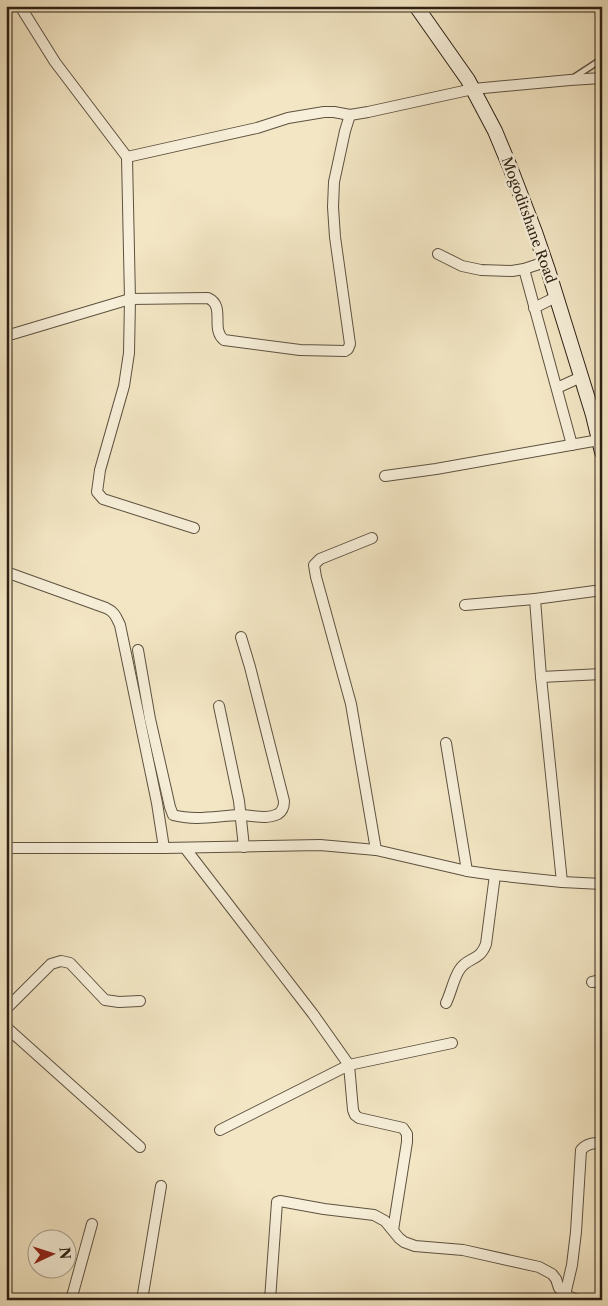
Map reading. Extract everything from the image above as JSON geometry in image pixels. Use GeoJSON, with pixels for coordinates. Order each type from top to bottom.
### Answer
{"type":"FeatureCollection","features":[{"type":"Feature","properties":{"kind":"main road","name":"Mogoditshane Road"},"geometry":{"type":"LineString","coordinates":[[416,6],[473,89],[495,131],[510,166],[535,232],[581,377],[597,414],[600,446]]}},
{"type":"Feature","properties":{"kind":"street"},"geometry":{"type":"LineString","coordinates":[[20,6],[55,62],[127,157],[130,299],[129,353],[124,386],[100,470],[97,492],[103,499],[194,528]]}},
{"type":"Feature","properties":{"kind":"street"},"geometry":{"type":"LineString","coordinates":[[127,157],[257,128],[288,118],[324,112],[350,115],[473,89],[602,78]]}},
{"type":"Feature","properties":{"kind":"street"},"geometry":{"type":"LineString","coordinates":[[6,336],[130,299],[208,298],[212,300],[217,308],[218,334],[224,340],[300,350],[341,352],[348,349],[350,344],[335,237],[333,207],[334,182],[350,115]]}},
{"type":"Feature","properties":{"kind":"street"},"geometry":{"type":"LineString","coordinates":[[438,254],[462,266],[481,270],[512,271],[545,262]]}},
{"type":"Feature","properties":{"kind":"street"},"geometry":{"type":"LineString","coordinates":[[524,269],[572,445]]}},
{"type":"Feature","properties":{"kind":"street"},"geometry":{"type":"LineString","coordinates":[[534,308],[556,297]]}},
{"type":"Feature","properties":{"kind":"street"},"geometry":{"type":"LineString","coordinates":[[557,388],[581,377]]}},
{"type":"Feature","properties":{"kind":"street"},"geometry":{"type":"LineString","coordinates":[[385,476],[436,470],[572,445],[600,446]]}},
{"type":"Feature","properties":{"kind":"street"},"geometry":{"type":"LineString","coordinates":[[372,538],[320,559],[314,565],[351,704],[376,850]]}},
{"type":"Feature","properties":{"kind":"street"},"geometry":{"type":"LineString","coordinates":[[6,572],[112,610],[120,625],[157,803],[164,848]]}},
{"type":"Feature","properties":{"kind":"street"},"geometry":{"type":"LineString","coordinates":[[465,605],[535,599],[602,590]]}},
{"type":"Feature","properties":{"kind":"street"},"geometry":{"type":"LineString","coordinates":[[535,599],[562,882]]}},
{"type":"Feature","properties":{"kind":"street"},"geometry":{"type":"LineString","coordinates":[[138,650],[150,719],[173,815],[182,818],[241,815],[273,816],[281,813],[284,801],[250,667],[240,637]]}},
{"type":"Feature","properties":{"kind":"street"},"geometry":{"type":"LineString","coordinates":[[541,677],[602,674]]}},
{"type":"Feature","properties":{"kind":"street"},"geometry":{"type":"LineString","coordinates":[[219,706],[241,815],[244,847]]}},
{"type":"Feature","properties":{"kind":"street"},"geometry":{"type":"LineString","coordinates":[[446,744],[467,871]]}},
{"type":"Feature","properties":{"kind":"street"},"geometry":{"type":"LineString","coordinates":[[6,848],[185,848],[320,844],[376,850],[467,871],[495,875],[602,884]]}},
{"type":"Feature","properties":{"kind":"street"},"geometry":{"type":"LineString","coordinates":[[185,848],[313,1014],[349,1064],[355,1115],[359,1118],[403,1128],[407,1134],[393,1230]]}},
{"type":"Feature","properties":{"kind":"street"},"geometry":{"type":"LineString","coordinates":[[446,1003],[460,968],[482,953],[484,949],[495,875]]}},
{"type":"Feature","properties":{"kind":"street"},"geometry":{"type":"LineString","coordinates":[[6,1009],[51,964],[61,961],[70,963],[106,1000],[119,1002],[140,1001]]}},
{"type":"Feature","properties":{"kind":"street"},"geometry":{"type":"LineString","coordinates":[[6,1027],[140,1147]]}},
{"type":"Feature","properties":{"kind":"street"},"geometry":{"type":"LineString","coordinates":[[220,1130],[349,1064],[452,1043]]}},
{"type":"Feature","properties":{"kind":"street"},"geometry":{"type":"LineString","coordinates":[[564,1295],[572,1265],[582,1150],[584,1146],[589,1144],[602,1143]]}},
{"type":"Feature","properties":{"kind":"street"},"geometry":{"type":"LineString","coordinates":[[142,1300],[162,1186]]}},
{"type":"Feature","properties":{"kind":"street"},"geometry":{"type":"LineString","coordinates":[[270,1300],[278,1201],[374,1215],[385,1221],[404,1242],[415,1246],[463,1250],[539,1267],[552,1274],[564,1295],[578,1300]]}},
{"type":"Feature","properties":{"kind":"street"},"geometry":{"type":"LineString","coordinates":[[71,1300],[92,1224]]}},
{"type":"Feature","properties":{"kind":"lane"},"geometry":{"type":"LineString","coordinates":[[570,80],[602,59]]}}]}
